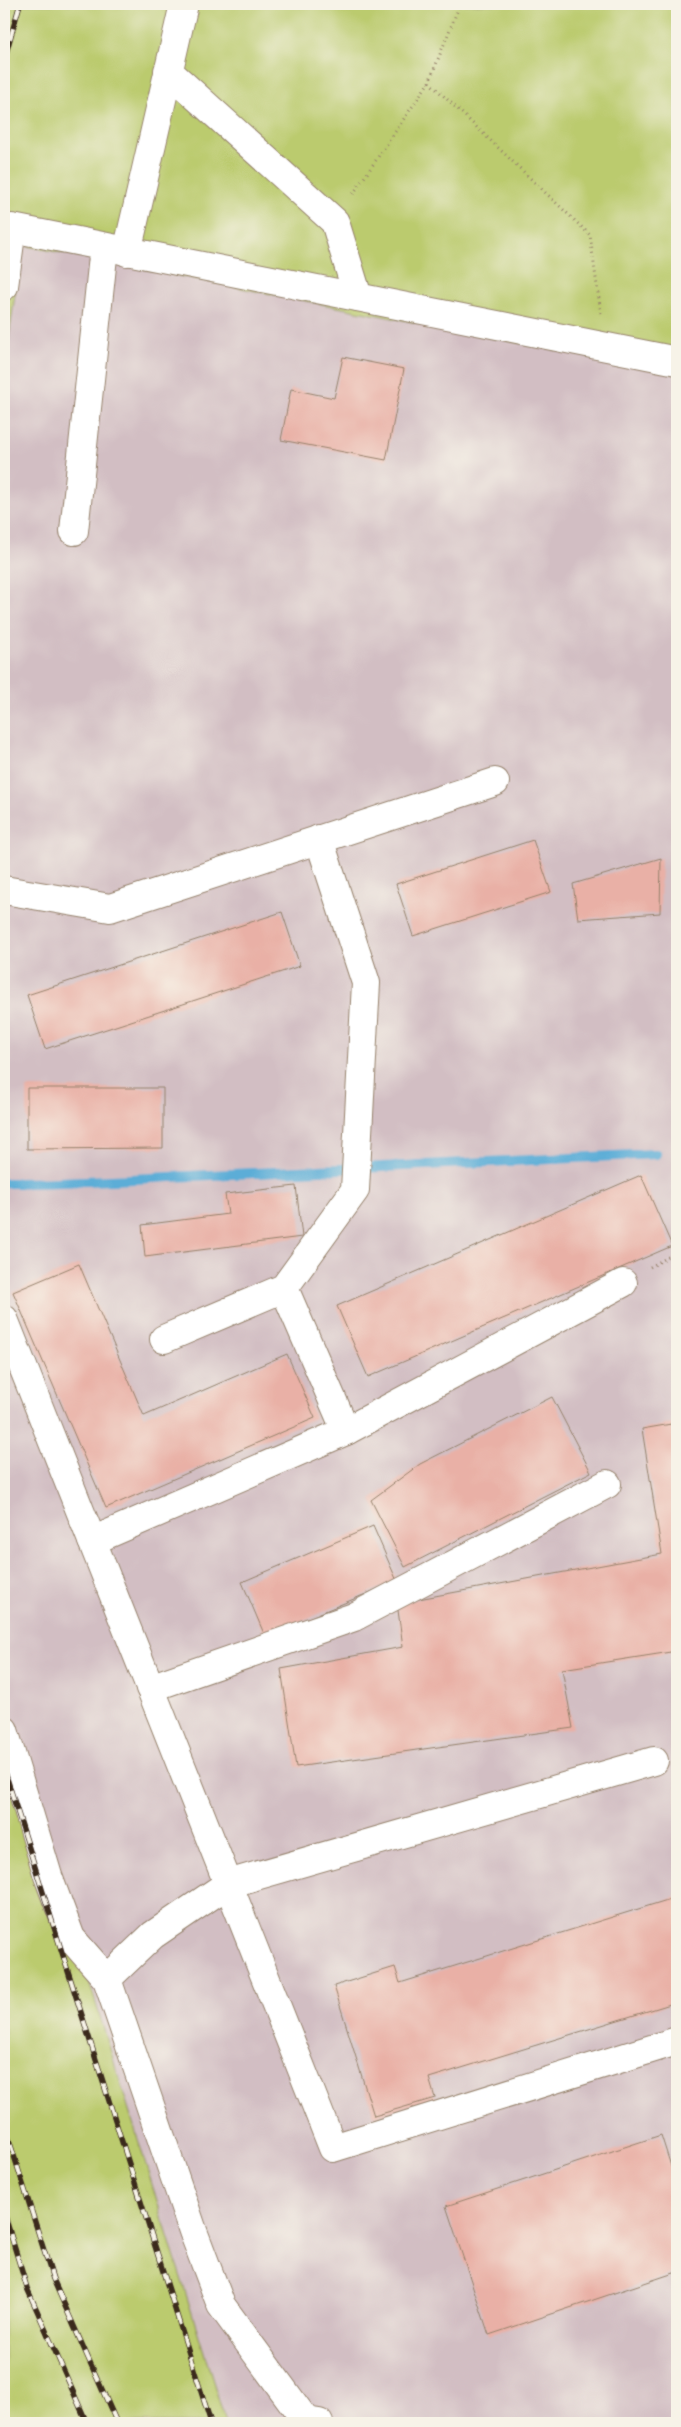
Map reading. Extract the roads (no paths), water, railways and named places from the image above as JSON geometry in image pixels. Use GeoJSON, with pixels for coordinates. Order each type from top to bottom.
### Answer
{"type":"FeatureCollection","features":[{"type":"Feature","properties":{"kind":"street"},"geometry":{"type":"LineString","coordinates":[[74,531],[116,249],[168,71],[184,4]]}},
{"type":"Feature","properties":{"kind":"street"},"geometry":{"type":"LineString","coordinates":[[168,71],[335,222],[358,298]]}},
{"type":"Feature","properties":{"kind":"street"},"geometry":{"type":"LineString","coordinates":[[4,286],[12,228],[677,361]]}},
{"type":"Feature","properties":{"kind":"street"},"geometry":{"type":"LineString","coordinates":[[4,890],[110,908],[495,782]]}},
{"type":"Feature","properties":{"kind":"street"},"geometry":{"type":"LineString","coordinates":[[164,1339],[284,1288],[355,1190],[366,983],[319,839]]}},
{"type":"Feature","properties":{"kind":"street"},"geometry":{"type":"LineString","coordinates":[[92,1541],[346,1431],[623,1283]]}},
{"type":"Feature","properties":{"kind":"street"},"geometry":{"type":"LineString","coordinates":[[284,1288],[346,1431]]}},
{"type":"Feature","properties":{"kind":"street"},"geometry":{"type":"LineString","coordinates":[[4,1319],[333,2148],[675,2047]]}},
{"type":"Feature","properties":{"kind":"street"},"geometry":{"type":"LineString","coordinates":[[150,1688],[354,1617],[607,1484]]}},
{"type":"Feature","properties":{"kind":"street"},"geometry":{"type":"LineString","coordinates":[[4,1730],[48,1876],[71,1938],[107,1979],[193,2231],[221,2305],[258,2359],[311,2422]]}},
{"type":"Feature","properties":{"kind":"street"},"geometry":{"type":"LineString","coordinates":[[107,1979],[153,1935],[228,1884],[654,1761]]}},
{"type":"Feature","properties":{"kind":"waterway"},"geometry":{"type":"LineString","coordinates":[[4,1183],[108,1180],[656,1154]]}},
{"type":"Feature","properties":{"kind":"railway"},"geometry":{"type":"LineString","coordinates":[[4,60],[20,4]]}},
{"type":"Feature","properties":{"kind":"railway"},"geometry":{"type":"LineString","coordinates":[[4,1769],[211,2423]]}},
{"type":"Feature","properties":{"kind":"railway"},"geometry":{"type":"LineString","coordinates":[[4,2124],[53,2279],[117,2423]]}},
{"type":"Feature","properties":{"kind":"railway"},"geometry":{"type":"LineString","coordinates":[[4,2213],[27,2288],[87,2423]]}}]}
